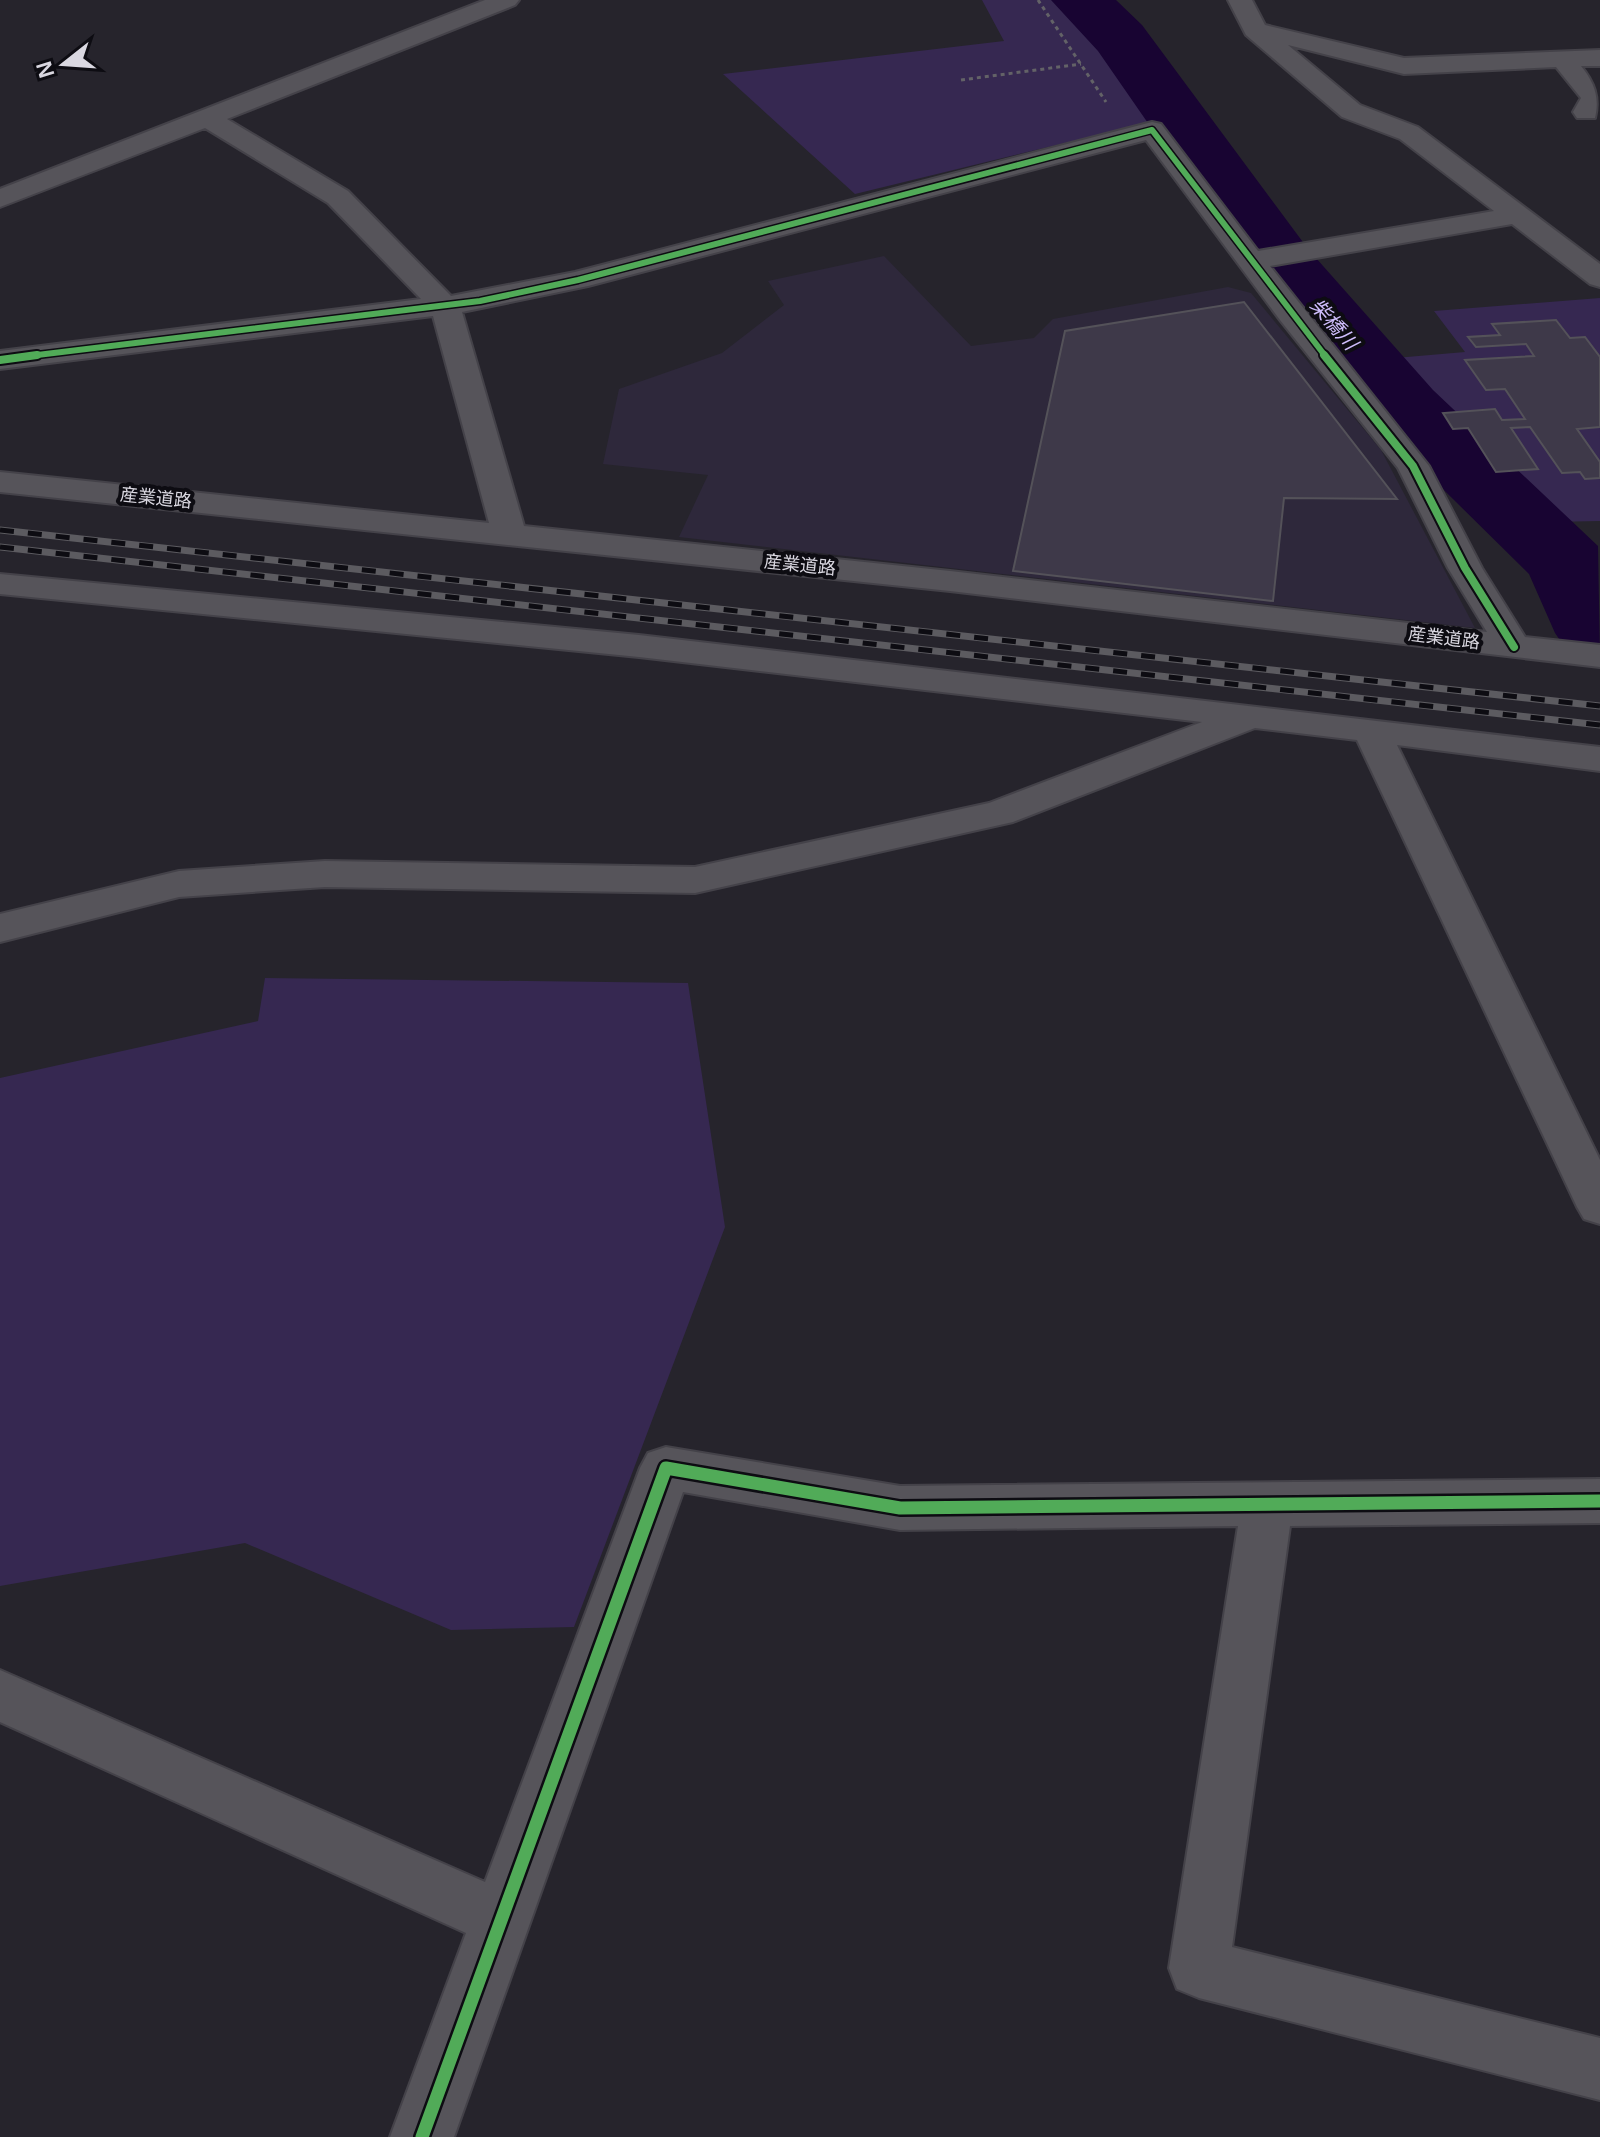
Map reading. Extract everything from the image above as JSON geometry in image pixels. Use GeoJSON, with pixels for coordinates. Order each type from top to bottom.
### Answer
{"type":"FeatureCollection","features":[{"type":"Feature","properties":{"kind":"street"},"geometry":{"type":"LineString","coordinates":[[0,199],[507,0]]}},
{"type":"Feature","properties":{"kind":"street"},"geometry":{"type":"LineString","coordinates":[[1240,0],[1255,30],[1351,111],[1409,133],[1600,278]]}},
{"type":"Feature","properties":{"kind":"street"},"geometry":{"type":"LineString","coordinates":[[1255,30],[1404,66],[1600,58]]}},
{"type":"Feature","properties":{"kind":"street"},"geometry":{"type":"LineString","coordinates":[[1562,59],[1594,98],[1586,112]]}},
{"type":"Feature","properties":{"kind":"street"},"geometry":{"type":"LineString","coordinates":[[209,119],[338,197],[445,307],[509,535]]}},
{"type":"Feature","properties":{"kind":"street"},"geometry":{"type":"LineString","coordinates":[[0,360],[445,307],[578,280],[1152,130],[1413,466],[1465,568],[1514,647]]}},
{"type":"Feature","properties":{"kind":"street"},"geometry":{"type":"LineString","coordinates":[[1251,261],[1517,215]]}},
{"type":"Feature","properties":{"kind":"street","name":"産業道路"},"geometry":{"type":"LineString","coordinates":[[0,482],[950,581],[1600,656]]}},
{"type":"Feature","properties":{"kind":"street"},"geometry":{"type":"LineString","coordinates":[[0,584],[639,646],[1600,759]]}},
{"type":"Feature","properties":{"kind":"street"},"geometry":{"type":"LineString","coordinates":[[0,928],[179,884],[325,874],[695,880],[999,813],[1252,716]]}},
{"type":"Feature","properties":{"kind":"street"},"geometry":{"type":"LineString","coordinates":[[1371,731],[1600,1207]]}},
{"type":"Feature","properties":{"kind":"street"},"geometry":{"type":"LineString","coordinates":[[422,2137],[666,1468],[900,1508],[1600,1501]]}},
{"type":"Feature","properties":{"kind":"street"},"geometry":{"type":"LineString","coordinates":[[1267,1505],[1199,1968],[1600,2069]]}},
{"type":"Feature","properties":{"kind":"street"},"geometry":{"type":"LineString","coordinates":[[0,1695],[502,1919]]}},
{"type":"Feature","properties":{"kind":"path"},"geometry":{"type":"LineString","coordinates":[[1038,0],[1106,103]]}},
{"type":"Feature","properties":{"kind":"path"},"geometry":{"type":"LineString","coordinates":[[961,80],[1081,64]]}},
{"type":"Feature","properties":{"kind":"shaded area"},"geometry":{"type":"Polygon","coordinates":[[[982,0],[1064,0],[1162,125],[1073,141],[855,194],[723,74],[1004,41],[982,0]]]}},
{"type":"Feature","properties":{"kind":"shaded area"},"geometry":{"type":"Polygon","coordinates":[[[884,256],[971,346],[1034,338],[1053,319],[1228,287],[1251,293],[1381,450],[1475,628],[679,537],[708,475],[603,464],[619,389],[722,353],[784,305],[768,281],[884,256]]]}},
{"type":"Feature","properties":{"kind":"shaded area"},"geometry":{"type":"Polygon","coordinates":[[[1600,298],[1600,521],[1549,522],[1415,411],[1372,360],[1465,352],[1434,311],[1600,298]]]}},
{"type":"Feature","properties":{"kind":"shaded area"},"geometry":{"type":"Polygon","coordinates":[[[265,978],[688,983],[725,1227],[574,1627],[451,1630],[245,1543],[0,1586],[0,1078],[258,1021],[265,978]]]}},
{"type":"Feature","properties":{"kind":"building"},"geometry":{"type":"Polygon","coordinates":[[[1244,302],[1397,499],[1284,498],[1273,601],[1013,571],[1065,331],[1244,302]]]}},
{"type":"Feature","properties":{"kind":"building"},"geometry":{"type":"Polygon","coordinates":[[[1556,320],[1570,338],[1585,337],[1600,357],[1600,427],[1577,429],[1600,462],[1600,478],[1585,479],[1580,472],[1562,473],[1530,427],[1511,428],[1538,469],[1496,472],[1468,428],[1453,429],[1443,413],[1495,409],[1502,420],[1525,419],[1505,389],[1486,390],[1465,360],[1534,356],[1526,344],[1476,347],[1468,337],[1500,335],[1492,324],[1556,320]]]}},
{"type":"Feature","properties":{"kind":"waterway","name":"柴橋川"},"geometry":{"type":"LineString","coordinates":[[1081,0],[1120,38],[1282,264],[1405,407],[1567,564],[1600,633]]}},
{"type":"Feature","properties":{"kind":"railway"},"geometry":{"type":"LineString","coordinates":[[0,530],[1600,706]]}},
{"type":"Feature","properties":{"kind":"railway"},"geometry":{"type":"LineString","coordinates":[[0,547],[1600,725]]}},
{"type":"Feature","properties":{"kind":"cycle path"},"geometry":{"type":"LineString","coordinates":[[0,360],[480,301],[578,280],[1152,130],[1291,314],[1413,466],[1465,568],[1514,647]]}},
{"type":"Feature","properties":{"kind":"cycle path"},"geometry":{"type":"LineString","coordinates":[[422,2137],[666,1468],[900,1508],[1600,1501]]}}]}
